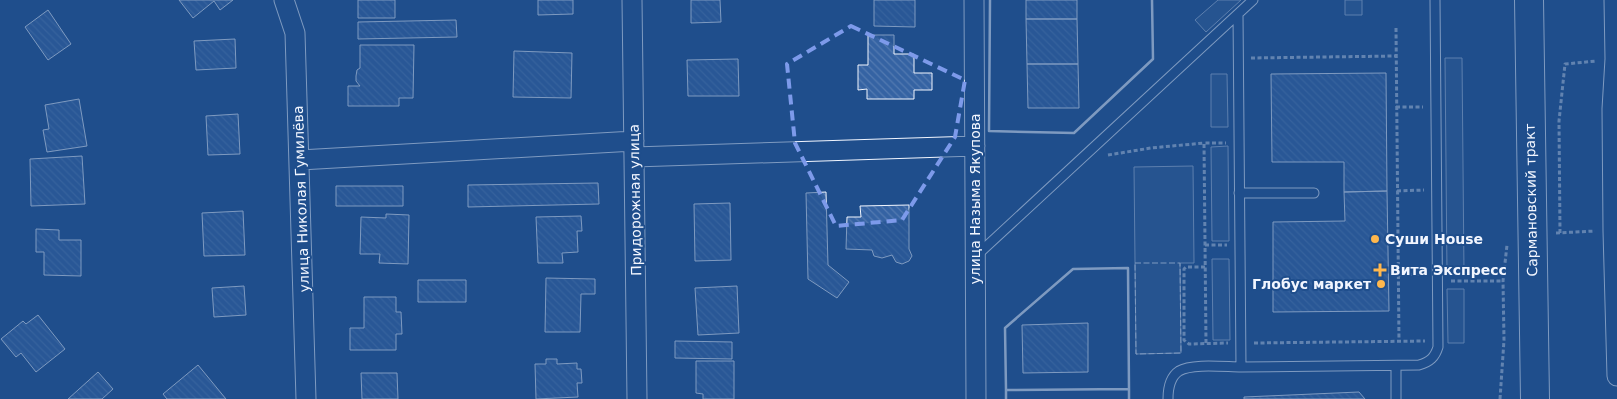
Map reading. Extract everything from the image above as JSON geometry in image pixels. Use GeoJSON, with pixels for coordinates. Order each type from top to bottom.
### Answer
{"type":"FeatureCollection","features":[{"type":"Feature","properties":{"kind":"main road","name":"Сармановский тракт"},"geometry":{"type":"LineString","coordinates":[[1529,0],[1535,399]]}},
{"type":"Feature","properties":{"kind":"street","name":"улица Николая Гумилёва"},"geometry":{"type":"LineString","coordinates":[[284,0],[295,33],[306,399]]}},
{"type":"Feature","properties":{"kind":"street","name":"Придорожная улица"},"geometry":{"type":"LineString","coordinates":[[632,0],[637,399]]}},
{"type":"Feature","properties":{"kind":"street","name":"улица Назыма Якупова"},"geometry":{"type":"LineString","coordinates":[[974,0],[976,399]]}},
{"type":"Feature","properties":{"kind":"street"},"geometry":{"type":"LineString","coordinates":[[1614,0],[1616,59],[1613,231],[1617,376]]}},
{"type":"Feature","properties":{"kind":"street"},"geometry":{"type":"LineString","coordinates":[[300,160],[634,149],[975,146]]}},
{"type":"Feature","properties":{"kind":"lane"},"geometry":{"type":"LineString","coordinates":[[975,257],[1252,0]]}},
{"type":"Feature","properties":{"kind":"lane"},"geometry":{"type":"LineString","coordinates":[[1168,399],[1171,380],[1179,371],[1191,367],[1419,365],[1426,363],[1436,354],[1439,341],[1435,0]]}},
{"type":"Feature","properties":{"kind":"lane"},"geometry":{"type":"LineString","coordinates":[[1238,14],[1241,367]]}},
{"type":"Feature","properties":{"kind":"lane"},"geometry":{"type":"LineString","coordinates":[[1239,193],[1314,192]]}},
{"type":"Feature","properties":{"kind":"lane"},"geometry":{"type":"LineString","coordinates":[[1396,366],[1396,399]]}},
{"type":"Feature","properties":{"kind":"path"},"geometry":{"type":"LineString","coordinates":[[1396,28],[1399,342]]}},
{"type":"Feature","properties":{"kind":"path"},"geometry":{"type":"LineString","coordinates":[[1238,58],[1396,56]]}},
{"type":"Feature","properties":{"kind":"path"},"geometry":{"type":"LineString","coordinates":[[1560,233],[1559,121],[1564,64],[1616,59]]}},
{"type":"Feature","properties":{"kind":"path"},"geometry":{"type":"LineString","coordinates":[[1396,108],[1436,107]]}},
{"type":"Feature","properties":{"kind":"path"},"geometry":{"type":"LineString","coordinates":[[1204,143],[1206,343]]}},
{"type":"Feature","properties":{"kind":"path"},"geometry":{"type":"LineString","coordinates":[[1080,160],[1151,148],[1204,143],[1239,143]]}},
{"type":"Feature","properties":{"kind":"path"},"geometry":{"type":"LineString","coordinates":[[1397,190],[1437,190]]}},
{"type":"Feature","properties":{"kind":"path"},"geometry":{"type":"LineString","coordinates":[[1205,245],[1240,245]]}},
{"type":"Feature","properties":{"kind":"path"},"geometry":{"type":"LineString","coordinates":[[1205,267],[1186,267],[1184,269],[1184,340],[1186,342],[1439,341]]}},
{"type":"Feature","properties":{"kind":"path"},"geometry":{"type":"LineString","coordinates":[[1398,275],[1503,281]]}},
{"type":"Feature","properties":{"kind":"path"},"geometry":{"type":"LineString","coordinates":[[1500,399],[1504,340]]}},
{"type":"Feature","properties":{"kind":"highlighted area"},"geometry":{"type":"Polygon","coordinates":[[[851,26],[965,80],[955,137],[902,220],[836,226],[795,143],[787,64],[851,26]]]}},
{"type":"Feature","properties":{"kind":"shaded area"},"geometry":{"type":"Polygon","coordinates":[[[1218,0],[1241,0],[1206,32],[1195,20],[1218,0]]]}},
{"type":"Feature","properties":{"kind":"shaded area"},"geometry":{"type":"Polygon","coordinates":[[[1345,0],[1362,0],[1362,15],[1345,15],[1345,0]]]}},
{"type":"Feature","properties":{"kind":"shaded area"},"geometry":{"type":"Polygon","coordinates":[[[1445,58],[1462,58],[1464,273],[1447,273],[1445,58]]]}},
{"type":"Feature","properties":{"kind":"shaded area"},"geometry":{"type":"Polygon","coordinates":[[[1211,74],[1227,74],[1228,127],[1211,127],[1211,74]]]}},
{"type":"Feature","properties":{"kind":"shaded area"},"geometry":{"type":"Polygon","coordinates":[[[1228,146],[1229,241],[1212,241],[1211,147],[1228,146]]]}},
{"type":"Feature","properties":{"kind":"shaded area"},"geometry":{"type":"Polygon","coordinates":[[[1193,166],[1194,263],[1180,263],[1181,353],[1136,354],[1134,167],[1193,166]]]}},
{"type":"Feature","properties":{"kind":"shaded area"},"geometry":{"type":"Polygon","coordinates":[[[1212,259],[1229,259],[1230,340],[1213,340],[1212,259]]]}},
{"type":"Feature","properties":{"kind":"shaded area"},"geometry":{"type":"Polygon","coordinates":[[[1447,289],[1464,289],[1464,343],[1448,343],[1447,289]]]}},
{"type":"Feature","properties":{"kind":"building"},"geometry":{"type":"Polygon","coordinates":[[[179,0],[233,0],[220,10],[214,1],[193,18],[179,0]]]}},
{"type":"Feature","properties":{"kind":"building"},"geometry":{"type":"Polygon","coordinates":[[[358,0],[395,0],[395,18],[358,18],[358,0]]]}},
{"type":"Feature","properties":{"kind":"building"},"geometry":{"type":"Polygon","coordinates":[[[538,0],[573,0],[573,14],[538,15],[538,0]]]}},
{"type":"Feature","properties":{"kind":"building"},"geometry":{"type":"Polygon","coordinates":[[[691,0],[720,0],[721,22],[691,23],[691,0]]]}},
{"type":"Feature","properties":{"kind":"building"},"geometry":{"type":"Polygon","coordinates":[[[874,0],[915,0],[915,27],[874,26],[874,0]]]}},
{"type":"Feature","properties":{"kind":"building"},"geometry":{"type":"Polygon","coordinates":[[[1026,0],[1077,0],[1077,19],[1026,19],[1026,0]]]}},
{"type":"Feature","properties":{"kind":"building"},"geometry":{"type":"Polygon","coordinates":[[[48,10],[71,44],[48,60],[25,27],[48,10]]]}},
{"type":"Feature","properties":{"kind":"building"},"geometry":{"type":"Polygon","coordinates":[[[1026,19],[1077,19],[1078,64],[1027,64],[1026,19]]]}},
{"type":"Feature","properties":{"kind":"building"},"geometry":{"type":"Polygon","coordinates":[[[456,20],[457,37],[358,39],[358,22],[456,20]]]}},
{"type":"Feature","properties":{"kind":"building"},"geometry":{"type":"Polygon","coordinates":[[[868,35],[894,35],[894,54],[914,54],[914,73],[932,73],[932,90],[914,90],[914,99],[867,99],[867,89],[858,90],[858,65],[868,65],[868,35]]]}},
{"type":"Feature","properties":{"kind":"building"},"geometry":{"type":"Polygon","coordinates":[[[235,39],[236,68],[196,70],[194,41],[235,39]]]}},
{"type":"Feature","properties":{"kind":"building"},"geometry":{"type":"Polygon","coordinates":[[[360,45],[414,45],[413,98],[399,98],[399,106],[348,106],[348,86],[360,86],[356,81],[356,76],[357,70],[360,68],[360,45]]]}},
{"type":"Feature","properties":{"kind":"building"},"geometry":{"type":"Polygon","coordinates":[[[514,51],[572,53],[571,98],[513,97],[514,51]]]}},
{"type":"Feature","properties":{"kind":"building"},"geometry":{"type":"Polygon","coordinates":[[[738,59],[739,96],[688,96],[687,60],[738,59]]]}},
{"type":"Feature","properties":{"kind":"building"},"geometry":{"type":"Polygon","coordinates":[[[1027,64],[1078,64],[1079,108],[1028,108],[1027,64]]]}},
{"type":"Feature","properties":{"kind":"building"},"geometry":{"type":"Polygon","coordinates":[[[1386,73],[1387,191],[1344,192],[1344,162],[1272,162],[1271,74],[1386,73]]]}},
{"type":"Feature","properties":{"kind":"building"},"geometry":{"type":"Polygon","coordinates":[[[79,99],[87,146],[47,152],[43,130],[49,129],[45,105],[79,99]]]}},
{"type":"Feature","properties":{"kind":"building"},"geometry":{"type":"Polygon","coordinates":[[[238,114],[240,154],[208,155],[206,116],[238,114]]]}},
{"type":"Feature","properties":{"kind":"building"},"geometry":{"type":"Polygon","coordinates":[[[82,156],[85,204],[31,206],[30,159],[82,156]]]}},
{"type":"Feature","properties":{"kind":"building"},"geometry":{"type":"Polygon","coordinates":[[[598,183],[599,204],[468,207],[468,185],[598,183]]]}},
{"type":"Feature","properties":{"kind":"building"},"geometry":{"type":"Polygon","coordinates":[[[336,186],[403,186],[403,206],[336,206],[336,186]]]}},
{"type":"Feature","properties":{"kind":"building"},"geometry":{"type":"Polygon","coordinates":[[[1387,191],[1389,311],[1273,312],[1273,222],[1345,221],[1344,192],[1387,191]]]}},
{"type":"Feature","properties":{"kind":"building"},"geometry":{"type":"Polygon","coordinates":[[[826,192],[828,265],[849,282],[837,298],[808,279],[806,193],[826,192]]]}},
{"type":"Feature","properties":{"kind":"building"},"geometry":{"type":"Polygon","coordinates":[[[730,203],[731,260],[695,261],[694,204],[730,203]]]}},
{"type":"Feature","properties":{"kind":"building"},"geometry":{"type":"Polygon","coordinates":[[[909,205],[909,249],[912,256],[909,261],[902,264],[896,262],[892,255],[882,258],[874,256],[872,250],[846,249],[847,217],[861,217],[860,206],[909,205]]]}},
{"type":"Feature","properties":{"kind":"building"},"geometry":{"type":"Polygon","coordinates":[[[243,211],[245,255],[204,256],[202,213],[243,211]]]}},
{"type":"Feature","properties":{"kind":"building"},"geometry":{"type":"Polygon","coordinates":[[[386,214],[409,215],[408,264],[379,263],[380,254],[360,254],[361,217],[386,218],[386,214]]]}},
{"type":"Feature","properties":{"kind":"building"},"geometry":{"type":"Polygon","coordinates":[[[581,216],[582,231],[577,231],[578,252],[562,253],[563,263],[538,263],[536,217],[581,216]]]}},
{"type":"Feature","properties":{"kind":"building"},"geometry":{"type":"Polygon","coordinates":[[[36,229],[59,230],[59,240],[81,240],[81,276],[44,275],[44,252],[36,252],[36,229]]]}},
{"type":"Feature","properties":{"kind":"building"},"geometry":{"type":"Polygon","coordinates":[[[546,278],[595,279],[595,294],[581,294],[580,332],[545,332],[546,278]]]}},
{"type":"Feature","properties":{"kind":"building"},"geometry":{"type":"Polygon","coordinates":[[[418,280],[466,280],[466,302],[418,302],[418,280]]]}},
{"type":"Feature","properties":{"kind":"building"},"geometry":{"type":"Polygon","coordinates":[[[244,286],[246,315],[214,317],[212,288],[244,286]]]}},
{"type":"Feature","properties":{"kind":"building"},"geometry":{"type":"Polygon","coordinates":[[[737,286],[739,333],[698,335],[695,288],[737,286]]]}},
{"type":"Feature","properties":{"kind":"building"},"geometry":{"type":"Polygon","coordinates":[[[364,297],[396,297],[396,312],[401,312],[402,334],[396,334],[396,350],[350,350],[350,328],[364,328],[364,297]]]}},
{"type":"Feature","properties":{"kind":"building"},"geometry":{"type":"Polygon","coordinates":[[[38,315],[65,349],[36,372],[21,353],[16,357],[1,339],[23,321],[26,324],[38,315]]]}},
{"type":"Feature","properties":{"kind":"building"},"geometry":{"type":"Polygon","coordinates":[[[1088,323],[1088,372],[1023,373],[1022,325],[1088,323]]]}},
{"type":"Feature","properties":{"kind":"building"},"geometry":{"type":"Polygon","coordinates":[[[675,341],[732,342],[732,359],[675,358],[675,341]]]}},
{"type":"Feature","properties":{"kind":"building"},"geometry":{"type":"Polygon","coordinates":[[[546,359],[557,359],[557,364],[577,363],[577,369],[581,369],[582,383],[577,383],[578,397],[536,399],[535,364],[546,364],[546,359]]]}},
{"type":"Feature","properties":{"kind":"building"},"geometry":{"type":"Polygon","coordinates":[[[696,361],[734,361],[734,399],[703,399],[703,394],[696,393],[696,361]]]}},
{"type":"Feature","properties":{"kind":"building"},"geometry":{"type":"Polygon","coordinates":[[[198,365],[226,399],[167,399],[163,394],[198,365]]]}},
{"type":"Feature","properties":{"kind":"building"},"geometry":{"type":"Polygon","coordinates":[[[98,372],[113,389],[102,399],[68,399],[98,372]]]}},
{"type":"Feature","properties":{"kind":"building"},"geometry":{"type":"Polygon","coordinates":[[[361,373],[397,373],[398,399],[362,399],[361,373]]]}},
{"type":"Feature","properties":{"kind":"building"},"geometry":{"type":"Polygon","coordinates":[[[1359,392],[1365,399],[1244,399],[1244,397],[1359,392]]]}},
{"type":"Feature","properties":{"kind":"fence"},"geometry":{"type":"LineString","coordinates":[[1135,263],[1180,263],[1181,353],[1136,354],[1135,263]]}},
{"type":"Feature","properties":{"kind":"wall"},"geometry":{"type":"LineString","coordinates":[[990,0],[989,131],[1074,133],[1153,59],[1152,0]]}},
{"type":"Feature","properties":{"kind":"wall"},"geometry":{"type":"LineString","coordinates":[[1128,268],[1129,389],[1006,390],[1005,328],[1073,269],[1128,268]]}},
{"type":"Feature","properties":{"kind":"wall"},"geometry":{"type":"LineString","coordinates":[[1129,389],[1129,399]]}},
{"type":"Feature","properties":{"kind":"wall"},"geometry":{"type":"LineString","coordinates":[[1006,390],[1006,399]]}},
{"type":"Feature","properties":{"kind":"place","name":"Суши House"},"geometry":{"type":"Point","coordinates":[1375,239]}},
{"type":"Feature","properties":{"kind":"place","name":"Вита Экспресс"},"geometry":{"type":"Point","coordinates":[1380,270]}},
{"type":"Feature","properties":{"kind":"place","name":"Глобус маркет"},"geometry":{"type":"Point","coordinates":[1381,284]}}]}
